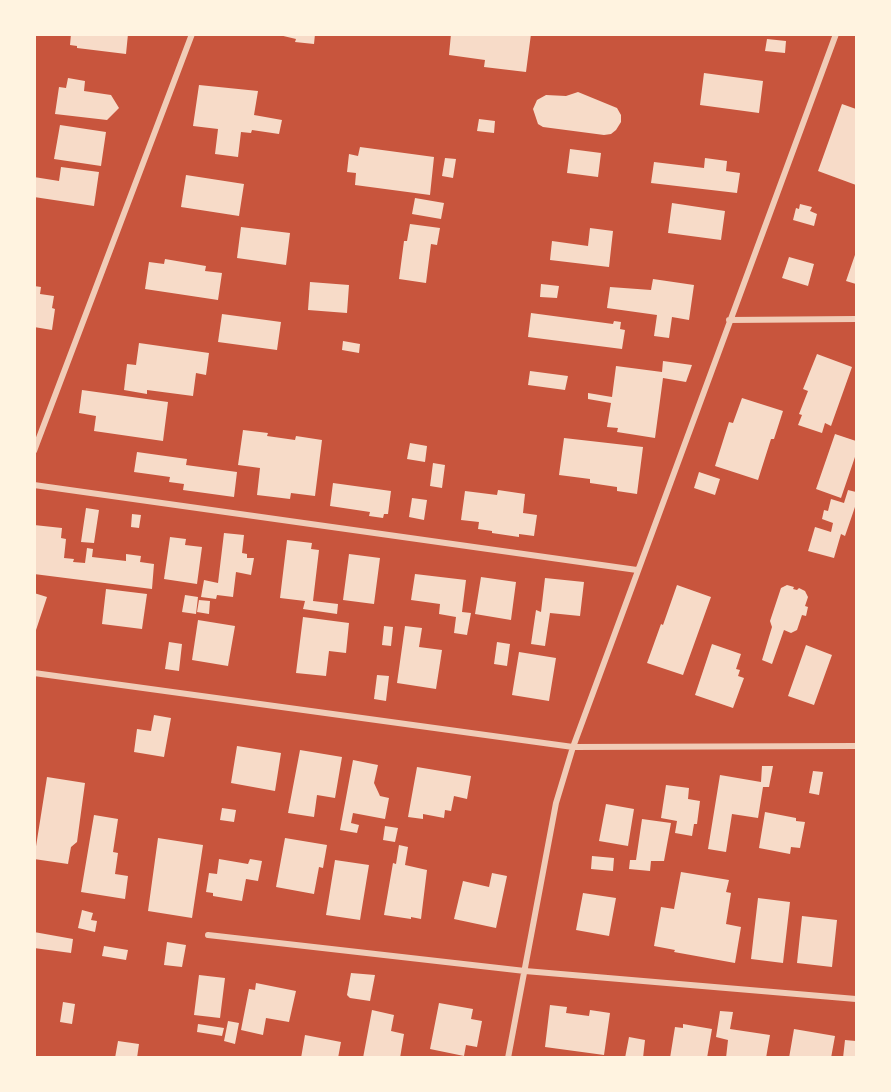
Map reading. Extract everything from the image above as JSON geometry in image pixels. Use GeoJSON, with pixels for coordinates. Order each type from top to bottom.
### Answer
{"type":"FeatureCollection","features":[{"type":"Feature","properties":{"kind":"street"},"geometry":{"type":"LineString","coordinates":[[34,451],[192,34]]}},
{"type":"Feature","properties":{"kind":"street"},"geometry":{"type":"LineString","coordinates":[[508,1058],[556,803],[573,747],[836,34]]}},
{"type":"Feature","properties":{"kind":"street"},"geometry":{"type":"LineString","coordinates":[[729,320],[856,319]]}},
{"type":"Feature","properties":{"kind":"street"},"geometry":{"type":"LineString","coordinates":[[34,485],[637,570]]}},
{"type":"Feature","properties":{"kind":"street"},"geometry":{"type":"LineString","coordinates":[[34,673],[573,747],[856,746]]}},
{"type":"Feature","properties":{"kind":"street"},"geometry":{"type":"LineString","coordinates":[[208,935],[525,971],[856,999]]}},
{"type":"Feature","properties":{"kind":"building"},"geometry":{"type":"Polygon","coordinates":[[[71,34],[128,34],[126,54],[77,48],[77,46],[70,45],[71,34]]]}},
{"type":"Feature","properties":{"kind":"building"},"geometry":{"type":"Polygon","coordinates":[[[275,34],[315,34],[314,44],[295,42],[296,39],[275,34]]]}},
{"type":"Feature","properties":{"kind":"building"},"geometry":{"type":"Polygon","coordinates":[[[451,34],[531,34],[526,72],[484,67],[485,60],[449,55],[451,34]]]}},
{"type":"Feature","properties":{"kind":"building"},"geometry":{"type":"Polygon","coordinates":[[[767,39],[786,41],[785,53],[765,51],[767,39]]]}},
{"type":"Feature","properties":{"kind":"building"},"geometry":{"type":"Polygon","coordinates":[[[704,73],[763,81],[759,113],[700,105],[704,73]]]}},
{"type":"Feature","properties":{"kind":"building"},"geometry":{"type":"Polygon","coordinates":[[[68,78],[85,81],[84,91],[111,95],[119,108],[107,120],[55,114],[59,87],[66,88],[68,78]]]}},
{"type":"Feature","properties":{"kind":"building"},"geometry":{"type":"Polygon","coordinates":[[[199,85],[258,91],[254,115],[282,120],[279,134],[252,130],[251,133],[241,132],[238,157],[215,154],[218,129],[193,126],[199,85]]]}},
{"type":"Feature","properties":{"kind":"building"},"geometry":{"type":"Polygon","coordinates":[[[578,92],[617,108],[621,115],[621,122],[616,130],[604,135],[543,127],[538,124],[533,109],[537,100],[546,95],[566,96],[578,92]]]}},
{"type":"Feature","properties":{"kind":"building"},"geometry":{"type":"Polygon","coordinates":[[[842,104],[856,109],[856,185],[818,171],[842,104]]]}},
{"type":"Feature","properties":{"kind":"building"},"geometry":{"type":"Polygon","coordinates":[[[479,119],[495,121],[494,133],[477,131],[479,119]]]}},
{"type":"Feature","properties":{"kind":"building"},"geometry":{"type":"Polygon","coordinates":[[[60,125],[106,132],[101,166],[54,159],[60,125]]]}},
{"type":"Feature","properties":{"kind":"building"},"geometry":{"type":"Polygon","coordinates":[[[360,147],[434,157],[430,195],[355,185],[356,173],[347,172],[349,154],[358,156],[360,147]]]}},
{"type":"Feature","properties":{"kind":"building"},"geometry":{"type":"Polygon","coordinates":[[[570,149],[601,153],[598,177],[567,173],[570,149]]]}},
{"type":"Feature","properties":{"kind":"building"},"geometry":{"type":"Polygon","coordinates":[[[445,158],[456,159],[453,178],[442,176],[445,158]]]}},
{"type":"Feature","properties":{"kind":"building"},"geometry":{"type":"Polygon","coordinates":[[[705,158],[727,161],[726,171],[740,173],[737,193],[651,183],[654,162],[704,168],[705,158]]]}},
{"type":"Feature","properties":{"kind":"building"},"geometry":{"type":"Polygon","coordinates":[[[61,167],[99,172],[94,206],[34,197],[34,177],[59,181],[61,167]]]}},
{"type":"Feature","properties":{"kind":"building"},"geometry":{"type":"Polygon","coordinates":[[[186,175],[244,184],[239,216],[181,207],[186,175]]]}},
{"type":"Feature","properties":{"kind":"building"},"geometry":{"type":"Polygon","coordinates":[[[415,198],[444,203],[441,219],[412,214],[415,198]]]}},
{"type":"Feature","properties":{"kind":"building"},"geometry":{"type":"Polygon","coordinates":[[[672,203],[725,211],[721,240],[668,233],[672,203]]]}},
{"type":"Feature","properties":{"kind":"building"},"geometry":{"type":"Polygon","coordinates":[[[800,204],[812,207],[810,211],[817,214],[814,226],[793,220],[796,208],[799,209],[800,204]]]}},
{"type":"Feature","properties":{"kind":"building"},"geometry":{"type":"Polygon","coordinates":[[[410,224],[440,228],[437,245],[431,244],[426,283],[399,279],[404,241],[407,241],[410,224]]]}},
{"type":"Feature","properties":{"kind":"building"},"geometry":{"type":"Polygon","coordinates":[[[241,227],[290,233],[286,265],[237,258],[241,227]]]}},
{"type":"Feature","properties":{"kind":"building"},"geometry":{"type":"Polygon","coordinates":[[[590,228],[613,231],[609,267],[550,260],[552,241],[588,246],[590,228]]]}},
{"type":"Feature","properties":{"kind":"building"},"geometry":{"type":"Polygon","coordinates":[[[856,252],[856,284],[846,281],[856,252]]]}},
{"type":"Feature","properties":{"kind":"building"},"geometry":{"type":"Polygon","coordinates":[[[789,257],[814,264],[808,286],[782,278],[789,257]]]}},
{"type":"Feature","properties":{"kind":"building"},"geometry":{"type":"Polygon","coordinates":[[[165,259],[206,266],[205,271],[222,273],[218,300],[145,289],[149,262],[164,264],[165,259]]]}},
{"type":"Feature","properties":{"kind":"building"},"geometry":{"type":"Polygon","coordinates":[[[653,279],[694,285],[689,320],[672,317],[669,338],[654,336],[657,315],[607,308],[610,287],[651,290],[653,279]]]}},
{"type":"Feature","properties":{"kind":"building"},"geometry":{"type":"Polygon","coordinates":[[[310,282],[349,285],[347,313],[308,310],[310,282]]]}},
{"type":"Feature","properties":{"kind":"building"},"geometry":{"type":"Polygon","coordinates":[[[541,284],[559,286],[557,298],[540,297],[541,284]]]}},
{"type":"Feature","properties":{"kind":"building"},"geometry":{"type":"Polygon","coordinates":[[[34,286],[41,287],[40,294],[54,296],[52,330],[34,327],[34,286]]]}},
{"type":"Feature","properties":{"kind":"building"},"geometry":{"type":"Polygon","coordinates":[[[531,313],[613,324],[614,321],[621,322],[620,329],[625,330],[622,349],[528,337],[531,313]]]}},
{"type":"Feature","properties":{"kind":"building"},"geometry":{"type":"Polygon","coordinates":[[[222,314],[281,322],[277,350],[218,342],[222,314]]]}},
{"type":"Feature","properties":{"kind":"building"},"geometry":{"type":"Polygon","coordinates":[[[343,341],[360,344],[359,353],[342,350],[343,341]]]}},
{"type":"Feature","properties":{"kind":"building"},"geometry":{"type":"Polygon","coordinates":[[[139,343],[209,353],[206,375],[196,373],[193,396],[147,390],[147,394],[124,390],[127,364],[136,365],[139,343]]]}},
{"type":"Feature","properties":{"kind":"building"},"geometry":{"type":"Polygon","coordinates":[[[817,354],[852,367],[831,426],[825,423],[822,433],[798,425],[802,415],[799,414],[808,391],[803,389],[817,354]]]}},
{"type":"Feature","properties":{"kind":"building"},"geometry":{"type":"Polygon","coordinates":[[[663,361],[692,365],[686,382],[663,378],[655,438],[617,432],[618,428],[607,427],[611,403],[588,399],[588,393],[612,397],[616,366],[662,372],[663,361]]]}},
{"type":"Feature","properties":{"kind":"building"},"geometry":{"type":"Polygon","coordinates":[[[530,371],[568,376],[565,390],[528,385],[530,371]]]}},
{"type":"Feature","properties":{"kind":"building"},"geometry":{"type":"Polygon","coordinates":[[[82,390],[168,402],[163,441],[94,431],[96,416],[79,413],[82,390]]]}},
{"type":"Feature","properties":{"kind":"building"},"geometry":{"type":"Polygon","coordinates":[[[742,398],[783,411],[758,480],[715,466],[729,422],[733,423],[742,398]]]}},
{"type":"Feature","properties":{"kind":"building"},"geometry":{"type":"Polygon","coordinates":[[[243,430],[295,440],[296,436],[322,440],[315,496],[291,493],[290,499],[257,495],[260,468],[238,465],[243,430]]]}},
{"type":"Feature","properties":{"kind":"building"},"geometry":{"type":"Polygon","coordinates":[[[835,434],[856,441],[856,454],[841,498],[816,489],[835,434]]]}},
{"type":"Feature","properties":{"kind":"building"},"geometry":{"type":"Polygon","coordinates":[[[564,438],[643,447],[637,494],[617,491],[617,487],[590,483],[590,479],[559,475],[564,438]]]}},
{"type":"Feature","properties":{"kind":"building"},"geometry":{"type":"Polygon","coordinates":[[[410,443],[427,446],[425,462],[407,459],[410,443]]]}},
{"type":"Feature","properties":{"kind":"building"},"geometry":{"type":"Polygon","coordinates":[[[137,452],[187,459],[186,465],[237,472],[234,497],[183,490],[184,484],[169,482],[170,477],[134,472],[137,452]]]}},
{"type":"Feature","properties":{"kind":"building"},"geometry":{"type":"Polygon","coordinates":[[[433,463],[445,465],[442,488],[430,486],[433,463]]]}},
{"type":"Feature","properties":{"kind":"building"},"geometry":{"type":"Polygon","coordinates":[[[699,472],[720,479],[715,495],[694,488],[699,472]]]}},
{"type":"Feature","properties":{"kind":"building"},"geometry":{"type":"Polygon","coordinates":[[[333,483],[391,491],[388,514],[384,514],[383,518],[369,516],[370,512],[330,506],[333,483]]]}},
{"type":"Feature","properties":{"kind":"building"},"geometry":{"type":"Polygon","coordinates":[[[498,490],[525,494],[523,513],[537,515],[534,536],[519,534],[519,537],[492,533],[492,531],[478,529],[479,522],[461,520],[465,491],[497,495],[498,490]]]}},
{"type":"Feature","properties":{"kind":"building"},"geometry":{"type":"Polygon","coordinates":[[[848,490],[856,492],[856,504],[845,536],[841,534],[834,558],[808,551],[815,527],[831,532],[833,523],[822,519],[824,510],[828,511],[831,499],[844,503],[848,490]]]}},
{"type":"Feature","properties":{"kind":"building"},"geometry":{"type":"Polygon","coordinates":[[[412,498],[427,500],[424,520],[409,517],[412,498]]]}},
{"type":"Feature","properties":{"kind":"building"},"geometry":{"type":"Polygon","coordinates":[[[86,508],[99,510],[94,543],[81,542],[86,508]]]}},
{"type":"Feature","properties":{"kind":"building"},"geometry":{"type":"Polygon","coordinates":[[[132,514],[141,515],[139,528],[131,527],[132,514]]]}},
{"type":"Feature","properties":{"kind":"building"},"geometry":{"type":"Polygon","coordinates":[[[34,525],[62,528],[61,538],[66,539],[64,558],[74,559],[73,562],[85,563],[87,548],[93,549],[92,557],[126,561],[126,554],[141,556],[140,562],[154,564],[152,589],[34,574],[34,525]]]}},
{"type":"Feature","properties":{"kind":"building"},"geometry":{"type":"Polygon","coordinates":[[[224,533],[244,535],[242,553],[247,554],[247,558],[254,558],[251,575],[236,572],[233,597],[217,595],[216,599],[201,597],[204,580],[218,583],[224,533]]]}},
{"type":"Feature","properties":{"kind":"building"},"geometry":{"type":"Polygon","coordinates":[[[170,537],[186,539],[185,545],[202,547],[197,584],[164,579],[170,537]]]}},
{"type":"Feature","properties":{"kind":"building"},"geometry":{"type":"Polygon","coordinates":[[[287,540],[312,543],[311,549],[319,550],[313,601],[338,604],[337,614],[303,609],[305,601],[280,598],[287,540]]]}},
{"type":"Feature","properties":{"kind":"building"},"geometry":{"type":"Polygon","coordinates":[[[349,554],[380,558],[374,604],[343,600],[349,554]]]}},
{"type":"Feature","properties":{"kind":"building"},"geometry":{"type":"Polygon","coordinates":[[[415,574],[466,580],[462,612],[471,613],[467,635],[454,633],[456,617],[439,614],[440,604],[411,600],[415,574]]]}},
{"type":"Feature","properties":{"kind":"building"},"geometry":{"type":"Polygon","coordinates":[[[481,577],[516,582],[511,620],[475,614],[481,577]]]}},
{"type":"Feature","properties":{"kind":"building"},"geometry":{"type":"Polygon","coordinates":[[[545,578],[584,582],[580,616],[550,613],[545,646],[531,644],[536,610],[541,612],[545,578]]]}},
{"type":"Feature","properties":{"kind":"building"},"geometry":{"type":"Polygon","coordinates":[[[677,585],[711,597],[683,675],[647,663],[677,585]]]}},
{"type":"Feature","properties":{"kind":"building"},"geometry":{"type":"Polygon","coordinates":[[[787,585],[794,587],[793,589],[799,588],[805,591],[808,597],[805,606],[808,607],[806,616],[802,615],[797,630],[791,633],[784,630],[772,664],[762,660],[772,627],[770,621],[781,588],[787,585]]]}},
{"type":"Feature","properties":{"kind":"building"},"geometry":{"type":"Polygon","coordinates":[[[106,589],[147,594],[142,629],[102,624],[106,589]]]}},
{"type":"Feature","properties":{"kind":"building"},"geometry":{"type":"Polygon","coordinates":[[[34,593],[47,597],[35,633],[34,632],[34,593]]]}},
{"type":"Feature","properties":{"kind":"building"},"geometry":{"type":"Polygon","coordinates":[[[185,595],[198,597],[196,614],[182,612],[185,595]]]}},
{"type":"Feature","properties":{"kind":"building"},"geometry":{"type":"Polygon","coordinates":[[[199,600],[210,601],[209,614],[197,612],[199,600]]]}},
{"type":"Feature","properties":{"kind":"building"},"geometry":{"type":"Polygon","coordinates":[[[303,617],[349,623],[346,653],[329,651],[326,676],[296,673],[303,617]]]}},
{"type":"Feature","properties":{"kind":"building"},"geometry":{"type":"Polygon","coordinates":[[[198,620],[235,626],[228,666],[192,660],[198,620]]]}},
{"type":"Feature","properties":{"kind":"building"},"geometry":{"type":"Polygon","coordinates":[[[384,626],[393,627],[391,646],[382,645],[384,626]]]}},
{"type":"Feature","properties":{"kind":"building"},"geometry":{"type":"Polygon","coordinates":[[[405,626],[422,628],[419,647],[442,650],[436,689],[397,683],[405,626]]]}},
{"type":"Feature","properties":{"kind":"building"},"geometry":{"type":"Polygon","coordinates":[[[169,642],[182,644],[179,671],[165,669],[169,642]]]}},
{"type":"Feature","properties":{"kind":"building"},"geometry":{"type":"Polygon","coordinates":[[[497,642],[510,644],[507,666],[494,664],[497,642]]]}},
{"type":"Feature","properties":{"kind":"building"},"geometry":{"type":"Polygon","coordinates":[[[712,644],[741,654],[736,669],[740,670],[738,676],[744,678],[733,708],[695,695],[712,644]]]}},
{"type":"Feature","properties":{"kind":"building"},"geometry":{"type":"Polygon","coordinates":[[[806,645],[832,655],[814,705],[788,696],[806,645]]]}},
{"type":"Feature","properties":{"kind":"building"},"geometry":{"type":"Polygon","coordinates":[[[519,652],[556,658],[549,701],[512,695],[519,652]]]}},
{"type":"Feature","properties":{"kind":"building"},"geometry":{"type":"Polygon","coordinates":[[[377,675],[389,676],[386,701],[374,699],[377,675]]]}},
{"type":"Feature","properties":{"kind":"building"},"geometry":{"type":"Polygon","coordinates":[[[154,715],[171,718],[164,757],[134,752],[137,729],[151,731],[154,715]]]}},
{"type":"Feature","properties":{"kind":"building"},"geometry":{"type":"Polygon","coordinates":[[[237,746],[281,753],[275,791],[231,783],[237,746]]]}},
{"type":"Feature","properties":{"kind":"building"},"geometry":{"type":"Polygon","coordinates":[[[300,750],[342,757],[335,798],[317,795],[314,817],[288,813],[300,750]]]}},
{"type":"Feature","properties":{"kind":"building"},"geometry":{"type":"Polygon","coordinates":[[[353,760],[378,765],[374,783],[380,796],[389,798],[385,819],[353,813],[351,823],[359,825],[357,833],[340,830],[353,760]]]}},
{"type":"Feature","properties":{"kind":"building"},"geometry":{"type":"Polygon","coordinates":[[[762,766],[773,766],[769,787],[763,787],[758,818],[732,814],[726,852],[708,849],[720,775],[761,782],[762,766]]]}},
{"type":"Feature","properties":{"kind":"building"},"geometry":{"type":"Polygon","coordinates":[[[417,767],[471,776],[467,799],[454,796],[451,811],[445,810],[444,818],[423,814],[423,819],[408,817],[417,767]]]}},
{"type":"Feature","properties":{"kind":"building"},"geometry":{"type":"Polygon","coordinates":[[[813,771],[823,772],[819,795],[809,793],[813,771]]]}},
{"type":"Feature","properties":{"kind":"building"},"geometry":{"type":"Polygon","coordinates":[[[47,777],[85,783],[77,842],[71,847],[68,864],[34,859],[47,777]]]}},
{"type":"Feature","properties":{"kind":"building"},"geometry":{"type":"Polygon","coordinates":[[[666,785],[689,788],[688,799],[700,801],[697,824],[694,824],[692,836],[675,833],[677,821],[661,818],[666,785]]]}},
{"type":"Feature","properties":{"kind":"building"},"geometry":{"type":"Polygon","coordinates":[[[606,804],[634,809],[628,846],[599,841],[606,804]]]}},
{"type":"Feature","properties":{"kind":"building"},"geometry":{"type":"Polygon","coordinates":[[[222,808],[236,810],[234,822],[220,820],[222,808]]]}},
{"type":"Feature","properties":{"kind":"building"},"geometry":{"type":"Polygon","coordinates":[[[765,812],[805,822],[800,848],[791,847],[790,854],[759,848],[765,812]]]}},
{"type":"Feature","properties":{"kind":"building"},"geometry":{"type":"Polygon","coordinates":[[[94,815],[118,819],[113,852],[118,853],[115,874],[128,876],[125,899],[81,892],[94,815]]]}},
{"type":"Feature","properties":{"kind":"building"},"geometry":{"type":"Polygon","coordinates":[[[642,819],[671,823],[664,861],[651,861],[650,871],[629,869],[630,860],[636,860],[642,819]]]}},
{"type":"Feature","properties":{"kind":"building"},"geometry":{"type":"Polygon","coordinates":[[[385,826],[398,828],[395,842],[383,840],[385,826]]]}},
{"type":"Feature","properties":{"kind":"building"},"geometry":{"type":"Polygon","coordinates":[[[158,838],[203,845],[192,918],[148,911],[158,838]]]}},
{"type":"Feature","properties":{"kind":"building"},"geometry":{"type":"Polygon","coordinates":[[[285,838],[327,845],[323,868],[319,867],[314,894],[276,887],[285,838]]]}},
{"type":"Feature","properties":{"kind":"building"},"geometry":{"type":"Polygon","coordinates":[[[399,845],[408,847],[405,865],[427,870],[421,919],[384,915],[393,863],[396,864],[399,845]]]}},
{"type":"Feature","properties":{"kind":"building"},"geometry":{"type":"Polygon","coordinates":[[[592,856],[614,858],[613,871],[591,869],[592,856]]]}},
{"type":"Feature","properties":{"kind":"building"},"geometry":{"type":"Polygon","coordinates":[[[219,859],[248,864],[250,859],[262,861],[258,881],[246,879],[242,901],[213,896],[213,893],[206,892],[209,873],[217,874],[219,859]]]}},
{"type":"Feature","properties":{"kind":"building"},"geometry":{"type":"Polygon","coordinates":[[[335,860],[369,865],[360,920],[326,915],[335,860]]]}},
{"type":"Feature","properties":{"kind":"building"},"geometry":{"type":"Polygon","coordinates":[[[681,872],[729,880],[726,892],[731,893],[726,924],[741,927],[735,963],[654,946],[661,907],[674,909],[681,872]]]}},
{"type":"Feature","properties":{"kind":"building"},"geometry":{"type":"Polygon","coordinates":[[[492,873],[507,876],[496,928],[454,919],[463,881],[489,887],[492,873]]]}},
{"type":"Feature","properties":{"kind":"building"},"geometry":{"type":"Polygon","coordinates":[[[583,893],[616,898],[609,936],[576,930],[583,893]]]}},
{"type":"Feature","properties":{"kind":"building"},"geometry":{"type":"Polygon","coordinates":[[[758,898],[790,902],[783,963],[751,959],[758,898]]]}},
{"type":"Feature","properties":{"kind":"building"},"geometry":{"type":"Polygon","coordinates":[[[82,910],[93,913],[91,920],[97,921],[95,932],[78,928],[82,910]]]}},
{"type":"Feature","properties":{"kind":"building"},"geometry":{"type":"Polygon","coordinates":[[[802,916],[837,920],[832,967],[797,963],[802,916]]]}},
{"type":"Feature","properties":{"kind":"building"},"geometry":{"type":"Polygon","coordinates":[[[34,932],[73,939],[71,953],[34,948],[34,932]]]}},
{"type":"Feature","properties":{"kind":"building"},"geometry":{"type":"Polygon","coordinates":[[[167,942],[186,945],[182,967],[164,965],[167,942]]]}},
{"type":"Feature","properties":{"kind":"building"},"geometry":{"type":"Polygon","coordinates":[[[104,946],[128,950],[126,960],[102,956],[104,946]]]}},
{"type":"Feature","properties":{"kind":"building"},"geometry":{"type":"Polygon","coordinates":[[[351,973],[375,975],[370,1001],[350,998],[347,995],[351,973]]]}},
{"type":"Feature","properties":{"kind":"building"},"geometry":{"type":"Polygon","coordinates":[[[199,975],[225,978],[220,1018],[194,1015],[199,975]]]}},
{"type":"Feature","properties":{"kind":"building"},"geometry":{"type":"Polygon","coordinates":[[[256,983],[296,991],[289,1022],[266,1018],[263,1035],[241,1030],[249,989],[255,990],[256,983]]]}},
{"type":"Feature","properties":{"kind":"building"},"geometry":{"type":"Polygon","coordinates":[[[63,1002],[75,1004],[72,1024],[60,1022],[63,1002]]]}},
{"type":"Feature","properties":{"kind":"building"},"geometry":{"type":"Polygon","coordinates":[[[439,1003],[473,1009],[471,1019],[482,1021],[477,1047],[466,1045],[464,1056],[430,1049],[439,1003]]]}},
{"type":"Feature","properties":{"kind":"building"},"geometry":{"type":"Polygon","coordinates":[[[550,1005],[567,1007],[566,1013],[589,1016],[590,1010],[610,1013],[604,1055],[545,1047],[550,1005]]]}},
{"type":"Feature","properties":{"kind":"building"},"geometry":{"type":"Polygon","coordinates":[[[372,1010],[394,1015],[391,1031],[404,1034],[400,1058],[363,1058],[372,1010]]]}},
{"type":"Feature","properties":{"kind":"building"},"geometry":{"type":"Polygon","coordinates":[[[720,1011],[733,1012],[730,1029],[770,1035],[766,1058],[726,1058],[728,1040],[716,1037],[720,1011]]]}},
{"type":"Feature","properties":{"kind":"building"},"geometry":{"type":"Polygon","coordinates":[[[228,1021],[239,1023],[235,1044],[224,1041],[228,1021]]]}},
{"type":"Feature","properties":{"kind":"building"},"geometry":{"type":"Polygon","coordinates":[[[198,1024],[224,1028],[222,1036],[197,1032],[198,1024]]]}},
{"type":"Feature","properties":{"kind":"building"},"geometry":{"type":"Polygon","coordinates":[[[683,1024],[712,1029],[707,1058],[670,1058],[675,1027],[683,1028],[683,1024]]]}},
{"type":"Feature","properties":{"kind":"building"},"geometry":{"type":"Polygon","coordinates":[[[794,1029],[835,1036],[831,1058],[789,1058],[794,1029]]]}},
{"type":"Feature","properties":{"kind":"building"},"geometry":{"type":"Polygon","coordinates":[[[305,1035],[341,1042],[338,1058],[301,1058],[305,1035]]]}},
{"type":"Feature","properties":{"kind":"building"},"geometry":{"type":"Polygon","coordinates":[[[629,1037],[645,1040],[643,1058],[625,1058],[629,1037]]]}},
{"type":"Feature","properties":{"kind":"building"},"geometry":{"type":"Polygon","coordinates":[[[845,1040],[856,1041],[856,1058],[843,1058],[845,1040]]]}},
{"type":"Feature","properties":{"kind":"building"},"geometry":{"type":"Polygon","coordinates":[[[118,1041],[139,1044],[137,1058],[115,1058],[118,1041]]]}}]}
